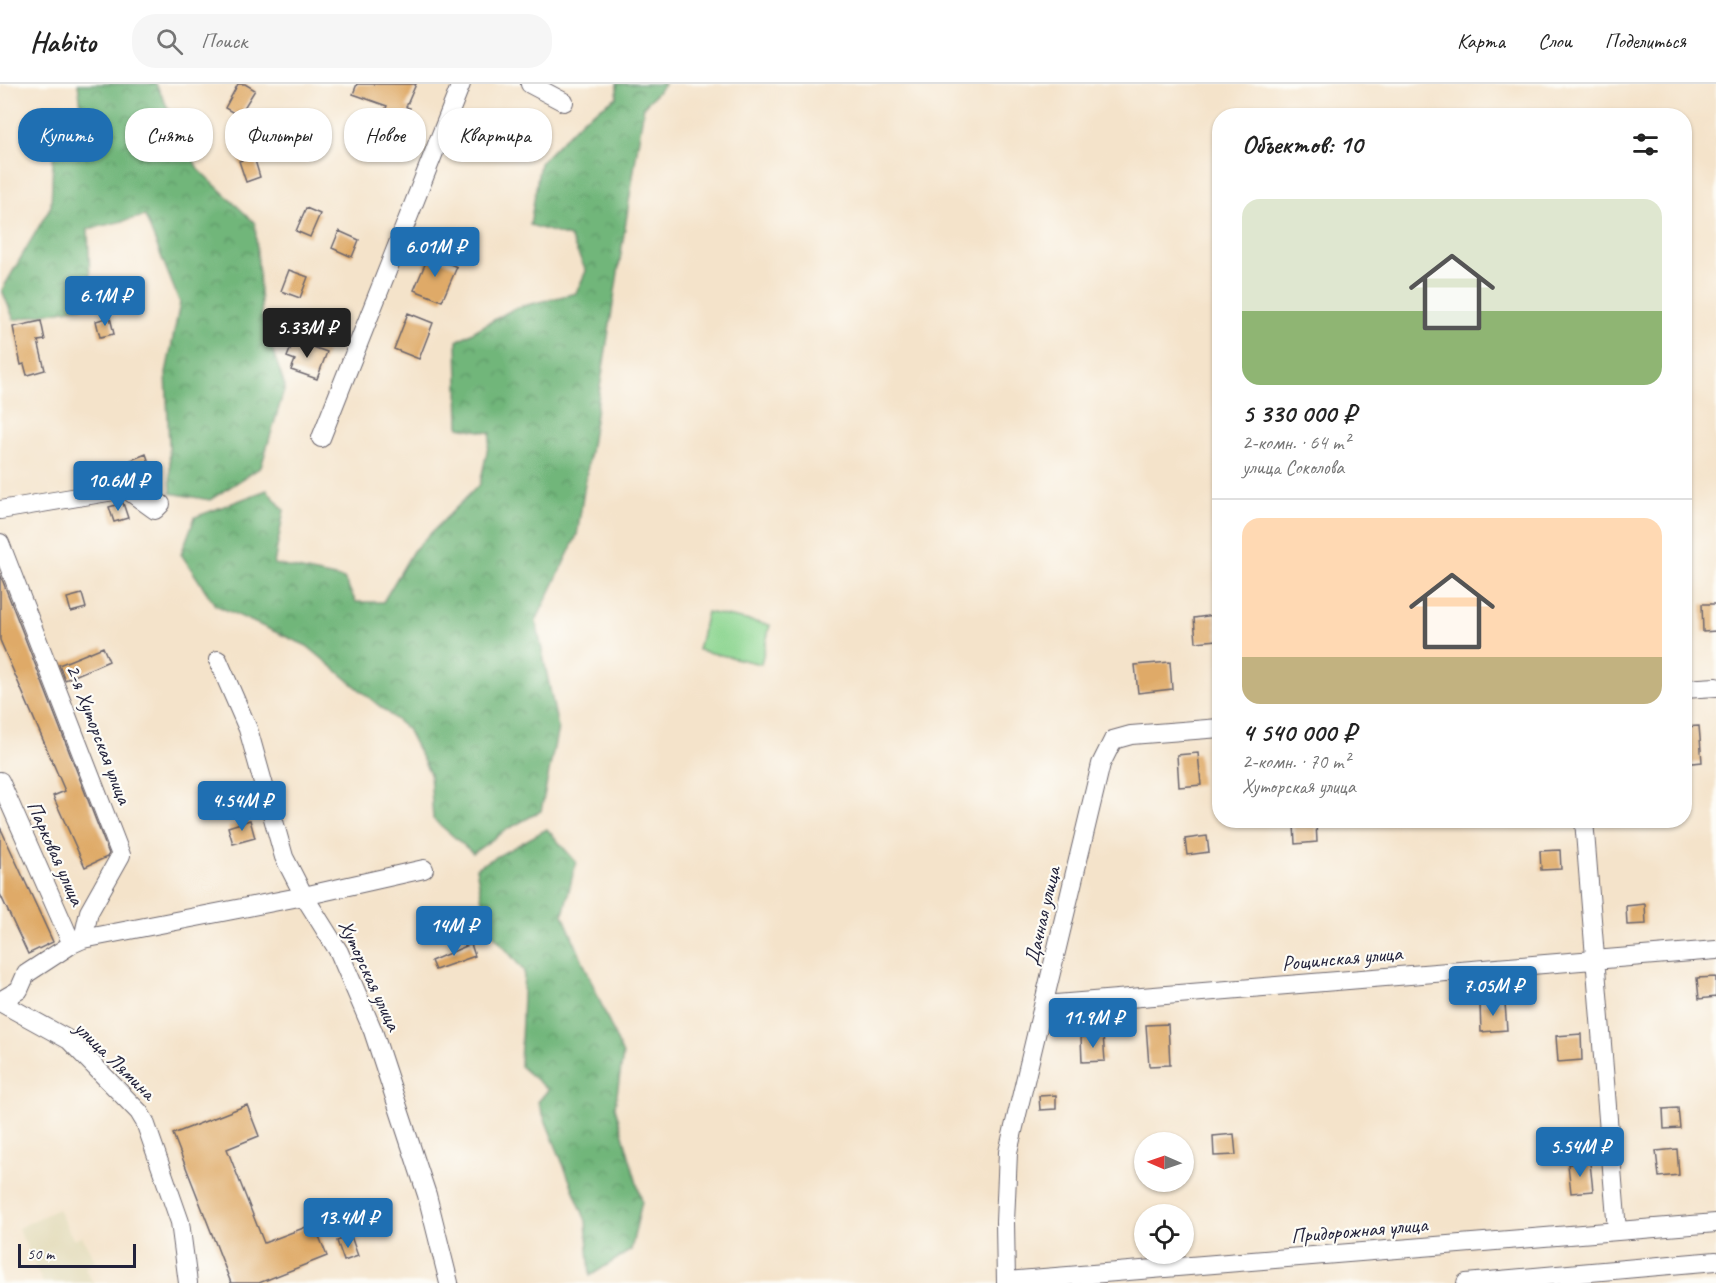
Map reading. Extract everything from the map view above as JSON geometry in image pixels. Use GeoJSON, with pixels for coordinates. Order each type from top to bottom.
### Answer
{"type":"FeatureCollection","features":[{"type":"Feature","properties":{"kind":"street"},"geometry":{"type":"LineString","coordinates":[[321,438],[461,84]]}},
{"type":"Feature","properties":{"kind":"street"},"geometry":{"type":"LineString","coordinates":[[530,84],[564,102]]}},
{"type":"Feature","properties":{"kind":"street"},"geometry":{"type":"LineString","coordinates":[[0,510],[126,489],[154,510],[161,504]]}},
{"type":"Feature","properties":{"kind":"street","name":"2-я Хуторская улица"},"geometry":{"type":"LineString","coordinates":[[0,543],[121,855],[89,912],[77,941]]}},
{"type":"Feature","properties":{"kind":"street","name":"Хуторская улица"},"geometry":{"type":"LineString","coordinates":[[218,660],[248,729],[284,857],[304,896],[339,952],[374,1031],[427,1196],[449,1283]]}},
{"type":"Feature","properties":{"kind":"street"},"geometry":{"type":"LineString","coordinates":[[1692,688],[1716,687]]}},
{"type":"Feature","properties":{"kind":"street","name":"Дачная улица"},"geometry":{"type":"LineString","coordinates":[[1006,1282],[1005,1222],[1008,1152],[1101,764],[1113,740],[1131,735],[1212,729]]}},
{"type":"Feature","properties":{"kind":"street","name":"Парковая улица"},"geometry":{"type":"LineString","coordinates":[[0,781],[77,941]]}},
{"type":"Feature","properties":{"kind":"street"},"geometry":{"type":"LineString","coordinates":[[1585,828],[1617,1231]]}},
{"type":"Feature","properties":{"kind":"street"},"geometry":{"type":"LineString","coordinates":[[0,1002],[19,990],[26,974],[77,941],[304,896],[424,869]]}},
{"type":"Feature","properties":{"kind":"street","name":"Рощинская улица"},"geometry":{"type":"LineString","coordinates":[[1044,1005],[1716,950]]}},
{"type":"Feature","properties":{"kind":"street","name":"улица Лямина"},"geometry":{"type":"LineString","coordinates":[[0,1002],[69,1040],[145,1122],[180,1222],[188,1283]]}},
{"type":"Feature","properties":{"kind":"street","name":"Придорожная улица"},"geometry":{"type":"LineString","coordinates":[[1006,1282],[1716,1223]]}},
{"type":"Feature","properties":{"kind":"street"},"geometry":{"type":"LineString","coordinates":[[1466,1283],[1629,1277],[1716,1261]]}},
{"type":"Feature","properties":{"kind":"shaded area"},"geometry":{"type":"Polygon","coordinates":[[[58,1209],[73,1239],[82,1236],[95,1261],[85,1268],[93,1283],[43,1283],[18,1228],[58,1209]]]}},
{"type":"Feature","properties":{"kind":"green space"},"geometry":{"type":"Polygon","coordinates":[[[78,84],[156,84],[168,108],[125,108],[125,162],[195,162],[198,169],[255,223],[262,318],[285,387],[261,467],[210,500],[171,493],[166,373],[180,303],[145,216],[88,229],[91,305],[14,320],[2,290],[51,206],[53,162],[113,162],[113,108],[74,108],[81,106],[78,84]]]}},
{"type":"Feature","properties":{"kind":"green space"},"geometry":{"type":"Polygon","coordinates":[[[617,84],[665,84],[644,106],[577,535],[536,621],[558,728],[541,811],[506,830],[473,853],[433,819],[430,774],[407,729],[307,646],[215,605],[181,554],[195,517],[267,490],[284,510],[274,564],[344,579],[356,602],[383,602],[413,551],[480,484],[491,433],[459,427],[457,341],[515,308],[576,293],[586,271],[570,237],[530,225],[540,163],[552,162],[552,151],[583,119],[617,97],[617,84]]]}},
{"type":"Feature","properties":{"kind":"green space"},"geometry":{"type":"Polygon","coordinates":[[[707,612],[770,625],[761,664],[698,650],[707,612]]]}},
{"type":"Feature","properties":{"kind":"green space"},"geometry":{"type":"Polygon","coordinates":[[[547,829],[576,862],[563,915],[623,1055],[615,1107],[642,1201],[631,1250],[590,1276],[586,1221],[538,1102],[548,1090],[520,1066],[524,971],[487,927],[476,868],[547,829]]]}},
{"type":"Feature","properties":{"kind":"building"},"geometry":{"type":"Polygon","coordinates":[[[238,84],[245,84],[255,90],[244,108],[225,108],[238,84]]]}},
{"type":"Feature","properties":{"kind":"building"},"geometry":{"type":"Polygon","coordinates":[[[357,84],[416,84],[406,107],[410,108],[386,108],[387,106],[353,94],[357,84]]]}},
{"type":"Feature","properties":{"kind":"building"},"geometry":{"type":"Polygon","coordinates":[[[239,162],[256,162],[260,177],[246,182],[239,162]]]}},
{"type":"Feature","properties":{"kind":"building"},"geometry":{"type":"Polygon","coordinates":[[[306,208],[320,214],[310,237],[296,231],[306,208]]]}},
{"type":"Feature","properties":{"kind":"building"},"geometry":{"type":"Polygon","coordinates":[[[339,231],[359,240],[352,257],[332,248],[339,231]]]}},
{"type":"Feature","properties":{"kind":"building"},"geometry":{"type":"Polygon","coordinates":[[[429,255],[457,267],[442,301],[414,290],[429,255]]]}},
{"type":"Feature","properties":{"kind":"building"},"geometry":{"type":"Polygon","coordinates":[[[289,270],[308,277],[300,298],[281,291],[289,270]]]}},
{"type":"Feature","properties":{"kind":"building"},"geometry":{"type":"Polygon","coordinates":[[[408,313],[433,323],[419,359],[394,349],[408,313]]]}},
{"type":"Feature","properties":{"kind":"building"},"geometry":{"type":"Polygon","coordinates":[[[110,317],[114,334],[100,337],[96,321],[110,317]]]}},
{"type":"Feature","properties":{"kind":"building"},"geometry":{"type":"Polygon","coordinates":[[[41,321],[45,340],[38,341],[45,370],[27,375],[24,364],[21,365],[13,327],[41,321]]]}},
{"type":"Feature","properties":{"kind":"building"},"geometry":{"type":"Polygon","coordinates":[[[294,340],[327,352],[317,379],[291,370],[295,360],[287,357],[294,340]]]}},
{"type":"Feature","properties":{"kind":"building"},"geometry":{"type":"Polygon","coordinates":[[[146,454],[153,474],[138,480],[131,460],[146,454]]]}},
{"type":"Feature","properties":{"kind":"building"},"geometry":{"type":"Polygon","coordinates":[[[123,503],[128,518],[114,522],[109,507],[123,503]]]}},
{"type":"Feature","properties":{"kind":"building"},"geometry":{"type":"Polygon","coordinates":[[[0,574],[109,854],[85,867],[53,796],[65,791],[0,640],[0,574]]]}},
{"type":"Feature","properties":{"kind":"building"},"geometry":{"type":"Polygon","coordinates":[[[82,594],[86,608],[71,612],[67,598],[82,594]]]}},
{"type":"Feature","properties":{"kind":"building"},"geometry":{"type":"Polygon","coordinates":[[[1702,604],[1716,604],[1716,631],[1703,632],[1702,604]]]}},
{"type":"Feature","properties":{"kind":"building"},"geometry":{"type":"Polygon","coordinates":[[[1212,615],[1212,640],[1196,642],[1194,618],[1212,615]]]}},
{"type":"Feature","properties":{"kind":"building"},"geometry":{"type":"Polygon","coordinates":[[[103,647],[109,661],[65,680],[59,665],[103,647]]]}},
{"type":"Feature","properties":{"kind":"building"},"geometry":{"type":"Polygon","coordinates":[[[1170,662],[1172,689],[1138,693],[1135,665],[1170,662]]]}},
{"type":"Feature","properties":{"kind":"building"},"geometry":{"type":"Polygon","coordinates":[[[1692,726],[1699,726],[1702,762],[1692,763],[1692,726]]]}},
{"type":"Feature","properties":{"kind":"building"},"geometry":{"type":"Polygon","coordinates":[[[1198,753],[1201,785],[1179,787],[1177,755],[1198,753]]]}},
{"type":"Feature","properties":{"kind":"building"},"geometry":{"type":"Polygon","coordinates":[[[250,820],[255,838],[233,844],[228,827],[250,820]]]}},
{"type":"Feature","properties":{"kind":"building"},"geometry":{"type":"Polygon","coordinates":[[[0,827],[53,942],[28,954],[0,894],[0,827]]]}},
{"type":"Feature","properties":{"kind":"building"},"geometry":{"type":"Polygon","coordinates":[[[1294,828],[1316,828],[1317,842],[1295,844],[1294,828]]]}},
{"type":"Feature","properties":{"kind":"building"},"geometry":{"type":"Polygon","coordinates":[[[1207,836],[1209,852],[1187,855],[1185,839],[1207,836]]]}},
{"type":"Feature","properties":{"kind":"building"},"geometry":{"type":"Polygon","coordinates":[[[1560,850],[1561,869],[1541,870],[1540,851],[1560,850]]]}},
{"type":"Feature","properties":{"kind":"building"},"geometry":{"type":"Polygon","coordinates":[[[1645,904],[1646,924],[1627,925],[1626,906],[1645,904]]]}},
{"type":"Feature","properties":{"kind":"building"},"geometry":{"type":"Polygon","coordinates":[[[471,944],[475,956],[435,970],[431,961],[471,944]]]}},
{"type":"Feature","properties":{"kind":"building"},"geometry":{"type":"Polygon","coordinates":[[[1716,977],[1716,997],[1699,999],[1697,978],[1716,977]]]}},
{"type":"Feature","properties":{"kind":"building"},"geometry":{"type":"Polygon","coordinates":[[[1505,1003],[1507,1030],[1481,1032],[1480,1004],[1505,1003]]]}},
{"type":"Feature","properties":{"kind":"building"},"geometry":{"type":"Polygon","coordinates":[[[1168,1024],[1170,1065],[1149,1066],[1146,1025],[1168,1024]]]}},
{"type":"Feature","properties":{"kind":"building"},"geometry":{"type":"Polygon","coordinates":[[[1581,1034],[1582,1060],[1558,1062],[1556,1036],[1581,1034]]]}},
{"type":"Feature","properties":{"kind":"building"},"geometry":{"type":"Polygon","coordinates":[[[1103,1035],[1105,1061],[1082,1062],[1081,1037],[1103,1035]]]}},
{"type":"Feature","properties":{"kind":"building"},"geometry":{"type":"Polygon","coordinates":[[[1056,1095],[1056,1109],[1040,1110],[1039,1096],[1056,1095]]]}},
{"type":"Feature","properties":{"kind":"building"},"geometry":{"type":"Polygon","coordinates":[[[247,1105],[259,1136],[227,1149],[264,1243],[314,1224],[327,1256],[259,1283],[231,1283],[173,1134],[247,1105]]]}},
{"type":"Feature","properties":{"kind":"building"},"geometry":{"type":"Polygon","coordinates":[[[1678,1108],[1680,1128],[1664,1129],[1663,1109],[1678,1108]]]}},
{"type":"Feature","properties":{"kind":"building"},"geometry":{"type":"Polygon","coordinates":[[[1234,1134],[1236,1155],[1214,1156],[1213,1136],[1234,1134]]]}},
{"type":"Feature","properties":{"kind":"building"},"geometry":{"type":"Polygon","coordinates":[[[1677,1149],[1679,1175],[1659,1177],[1656,1151],[1677,1149]]]}},
{"type":"Feature","properties":{"kind":"building"},"geometry":{"type":"Polygon","coordinates":[[[1590,1163],[1593,1191],[1571,1193],[1568,1164],[1590,1163]]]}},
{"type":"Feature","properties":{"kind":"building"},"geometry":{"type":"Polygon","coordinates":[[[351,1236],[358,1256],[344,1261],[337,1241],[351,1236]]]}}]}
